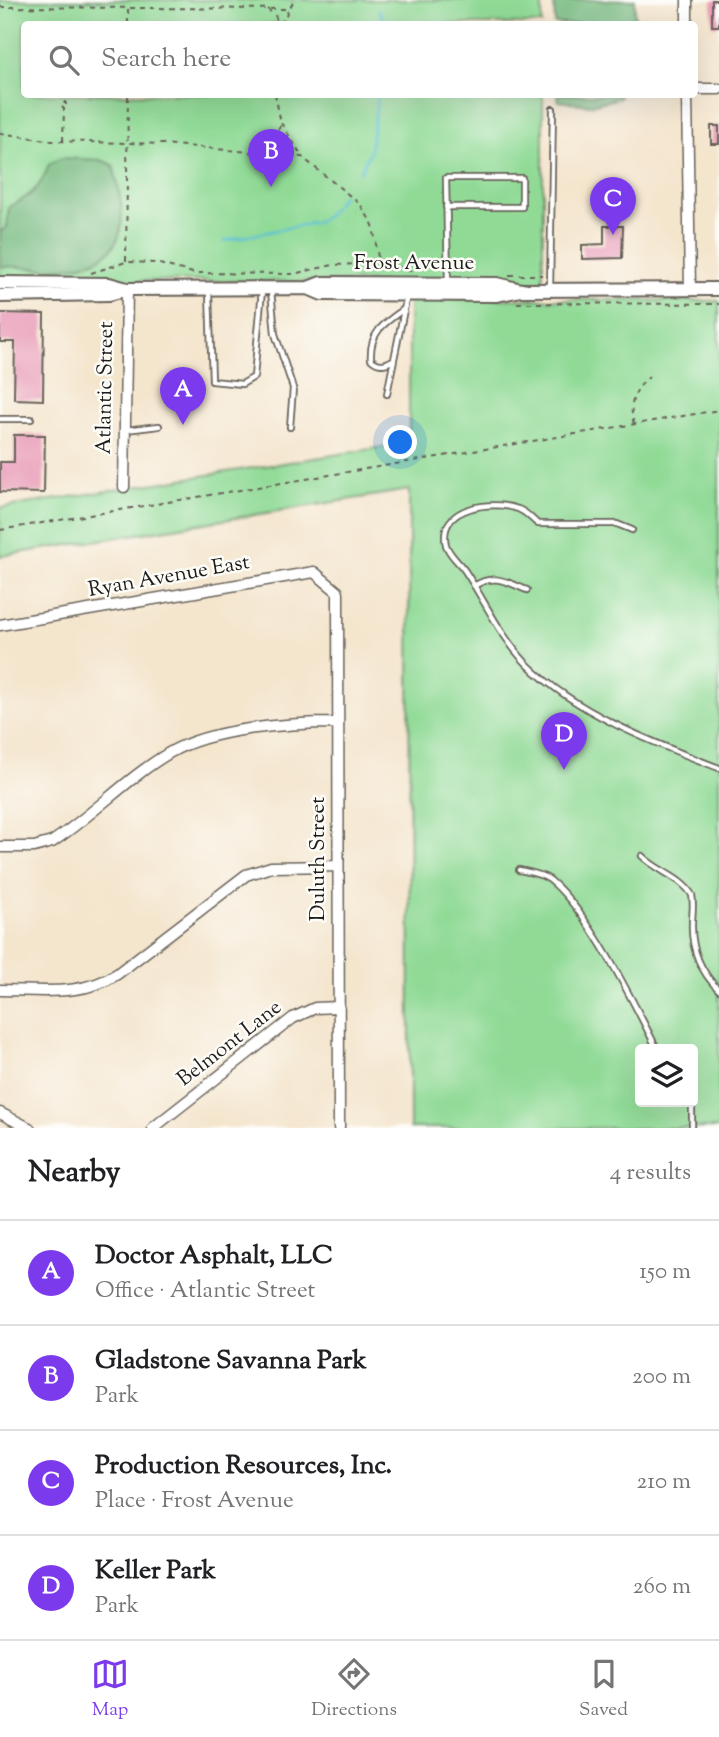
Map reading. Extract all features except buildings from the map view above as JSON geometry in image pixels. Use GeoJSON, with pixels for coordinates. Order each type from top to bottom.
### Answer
{"type":"FeatureCollection","features":[{"type":"Feature","properties":{"kind":"street"},"geometry":{"type":"LineString","coordinates":[[687,0],[687,21]]}},
{"type":"Feature","properties":{"kind":"street"},"geometry":{"type":"LineString","coordinates":[[698,89],[719,89]]}},
{"type":"Feature","properties":{"kind":"street"},"geometry":{"type":"LineString","coordinates":[[687,98],[690,289]]}},
{"type":"Feature","properties":{"kind":"street","name":"Frost Avenue"},"geometry":{"type":"LineString","coordinates":[[0,283],[109,284],[127,289],[309,288],[321,282],[497,284],[521,290]]}},
{"type":"Feature","properties":{"kind":"street","name":"Frost Avenue"},"geometry":{"type":"LineString","coordinates":[[309,288],[321,294],[497,295],[521,290],[719,289]]}},
{"type":"Feature","properties":{"kind":"street","name":"Frost Avenue"},"geometry":{"type":"LineString","coordinates":[[0,296],[109,294],[127,289]]}},
{"type":"Feature","properties":{"kind":"street","name":"Atlantic Street"},"geometry":{"type":"LineString","coordinates":[[124,487],[127,289]]}},
{"type":"Feature","properties":{"kind":"street","name":"Ryan Avenue East"},"geometry":{"type":"LineString","coordinates":[[0,625],[314,572],[338,592]]}},
{"type":"Feature","properties":{"kind":"street","name":"Duluth Street"},"geometry":{"type":"LineString","coordinates":[[338,592],[339,1127]]}},
{"type":"Feature","properties":{"kind":"street"},"geometry":{"type":"LineString","coordinates":[[0,847],[34,847],[52,842],[154,763],[192,743],[282,726],[338,723]]}},
{"type":"Feature","properties":{"kind":"street"},"geometry":{"type":"LineString","coordinates":[[0,990],[70,990],[94,986],[117,974],[246,875],[271,867],[338,866]]}},
{"type":"Feature","properties":{"kind":"street","name":"Belmont Lane"},"geometry":{"type":"LineString","coordinates":[[153,1128],[293,1018],[315,1008],[338,1007]]}},
{"type":"Feature","properties":{"kind":"street"},"geometry":{"type":"LineString","coordinates":[[0,1113],[29,1128]]}},
{"type":"Feature","properties":{"kind":"lane"},"geometry":{"type":"LineString","coordinates":[[550,290],[552,109]]}},
{"type":"Feature","properties":{"kind":"lane"},"geometry":{"type":"LineString","coordinates":[[446,207],[522,206],[522,178],[446,178],[446,207],[448,284]]}},
{"type":"Feature","properties":{"kind":"lane"},"geometry":{"type":"LineString","coordinates":[[209,289],[212,381],[242,384],[254,377],[267,289]]}},
{"type":"Feature","properties":{"kind":"lane"},"geometry":{"type":"LineString","coordinates":[[267,289],[275,334],[293,388],[290,427]]}},
{"type":"Feature","properties":{"kind":"lane"},"geometry":{"type":"LineString","coordinates":[[387,394],[408,294]]}},
{"type":"Feature","properties":{"kind":"lane"},"geometry":{"type":"LineString","coordinates":[[394,360],[387,364],[375,363],[371,359],[372,346],[380,326],[404,309]]}},
{"type":"Feature","properties":{"kind":"lane"},"geometry":{"type":"LineString","coordinates":[[0,419],[31,419]]}},
{"type":"Feature","properties":{"kind":"lane"},"geometry":{"type":"LineString","coordinates":[[125,430],[159,426]]}},
{"type":"Feature","properties":{"kind":"lane"},"geometry":{"type":"LineString","coordinates":[[632,530],[617,524],[538,524],[521,510],[510,506],[486,505],[468,508],[453,518],[445,540],[447,549],[516,653],[546,680],[617,726],[719,768]]}},
{"type":"Feature","properties":{"kind":"lane"},"geometry":{"type":"LineString","coordinates":[[474,586],[484,580],[497,578],[527,590]]}},
{"type":"Feature","properties":{"kind":"lane"},"geometry":{"type":"LineString","coordinates":[[642,856],[652,866],[679,880],[692,895],[696,956],[702,970],[719,990]]}},
{"type":"Feature","properties":{"kind":"lane"},"geometry":{"type":"LineString","coordinates":[[519,870],[551,880],[574,909],[635,1005],[654,1044]]}},
{"type":"Feature","properties":{"kind":"lane"},"geometry":{"type":"LineString","coordinates":[[692,1107],[692,1128]]}},
{"type":"Feature","properties":{"kind":"path"},"geometry":{"type":"LineString","coordinates":[[282,21],[294,0]]}},
{"type":"Feature","properties":{"kind":"path"},"geometry":{"type":"LineString","coordinates":[[0,7],[289,9]]}},
{"type":"Feature","properties":{"kind":"path"},"geometry":{"type":"LineString","coordinates":[[128,8],[128,21]]}},
{"type":"Feature","properties":{"kind":"path"},"geometry":{"type":"LineString","coordinates":[[266,9],[278,21]]}},
{"type":"Feature","properties":{"kind":"path"},"geometry":{"type":"LineString","coordinates":[[126,262],[128,98]]}},
{"type":"Feature","properties":{"kind":"path"},"geometry":{"type":"LineString","coordinates":[[276,98],[281,123],[302,157],[360,204],[373,225],[379,265]]}},
{"type":"Feature","properties":{"kind":"path"},"geometry":{"type":"LineString","coordinates":[[63,142],[64,109]]}},
{"type":"Feature","properties":{"kind":"path"},"geometry":{"type":"LineString","coordinates":[[258,152],[277,135],[281,123]]}},
{"type":"Feature","properties":{"kind":"path"},"geometry":{"type":"LineString","coordinates":[[0,133],[63,142],[127,143],[302,157]]}},
{"type":"Feature","properties":{"kind":"path"},"geometry":{"type":"LineString","coordinates":[[89,274],[126,262],[156,263],[193,273],[304,272],[333,265],[379,265],[419,272]]}},
{"type":"Feature","properties":{"kind":"path"},"geometry":{"type":"LineString","coordinates":[[499,275],[550,275]]}},
{"type":"Feature","properties":{"kind":"path"},"geometry":{"type":"LineString","coordinates":[[515,303],[719,304]]}},
{"type":"Feature","properties":{"kind":"path"},"geometry":{"type":"LineString","coordinates":[[634,425],[633,398],[636,388],[649,377]]}},
{"type":"Feature","properties":{"kind":"path"},"geometry":{"type":"LineString","coordinates":[[0,530],[719,411]]}},
{"type":"Feature","properties":{"kind":"green space"},"geometry":{"type":"Polygon","coordinates":[[[0,0],[542,0],[542,21],[21,21],[21,98],[543,98],[543,283],[0,280],[0,0]]]}},
{"type":"Feature","properties":{"kind":"green space"},"geometry":{"type":"Polygon","coordinates":[[[554,0],[635,0],[635,21],[555,21],[554,0]]]}},
{"type":"Feature","properties":{"kind":"green space"},"geometry":{"type":"Polygon","coordinates":[[[558,98],[620,98],[590,105],[559,101],[558,98]]]}},
{"type":"Feature","properties":{"kind":"green space"},"geometry":{"type":"Polygon","coordinates":[[[61,158],[101,160],[113,165],[121,210],[121,227],[116,241],[108,253],[94,261],[74,266],[48,269],[0,267],[0,232],[7,227],[9,207],[35,190],[49,164],[61,158]]]}},
{"type":"Feature","properties":{"kind":"green space"},"geometry":{"type":"Polygon","coordinates":[[[409,298],[719,301],[719,1128],[410,1128],[409,490],[0,556],[0,508],[409,443],[409,298]]]}},
{"type":"Feature","properties":{"kind":"waterway"},"geometry":{"type":"LineString","coordinates":[[378,9],[384,21]]}},
{"type":"Feature","properties":{"kind":"waterway"},"geometry":{"type":"LineString","coordinates":[[360,172],[370,151],[377,98]]}},
{"type":"Feature","properties":{"kind":"waterway"},"geometry":{"type":"LineString","coordinates":[[224,241],[317,222],[327,216],[343,195]]}},
{"type":"Feature","properties":{"kind":"place","name":"Gladstone Savanna Park"},"geometry":{"type":"Point","coordinates":[271,187]}},
{"type":"Feature","properties":{"kind":"place","name":"Production Resources, Inc."},"geometry":{"type":"Point","coordinates":[613,235]}},
{"type":"Feature","properties":{"kind":"place","name":"Doctor Asphalt, LLC"},"geometry":{"type":"Point","coordinates":[183,425]}},
{"type":"Feature","properties":{"kind":"place","name":"Keller Park"},"geometry":{"type":"Point","coordinates":[564,770]}}]}
